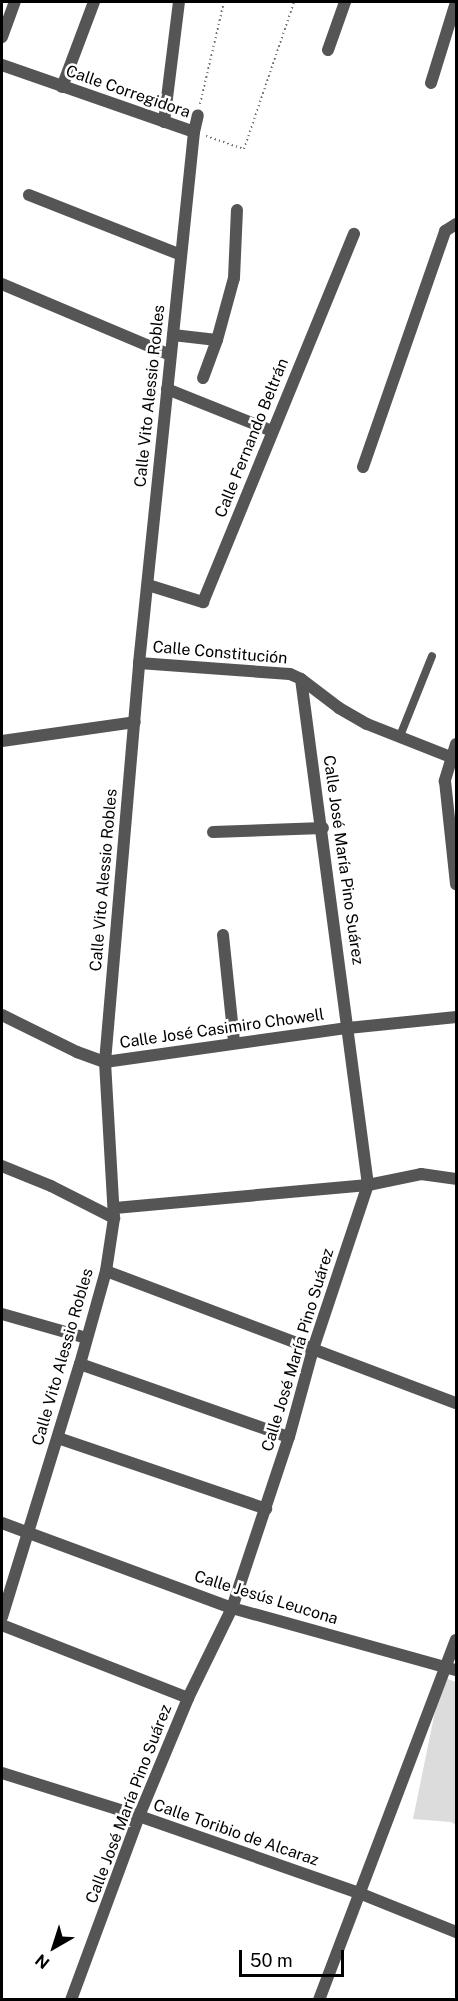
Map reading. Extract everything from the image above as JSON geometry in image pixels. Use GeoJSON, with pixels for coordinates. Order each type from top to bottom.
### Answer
{"type":"FeatureCollection","features":[{"type":"Feature","properties":{"kind":"street"},"geometry":{"type":"LineString","coordinates":[[2,37],[15,2]]}},
{"type":"Feature","properties":{"kind":"street"},"geometry":{"type":"LineString","coordinates":[[62,87],[94,2]]}},
{"type":"Feature","properties":{"kind":"street"},"geometry":{"type":"LineString","coordinates":[[164,122],[179,2]]}},
{"type":"Feature","properties":{"kind":"street"},"geometry":{"type":"LineString","coordinates":[[328,51],[345,2]]}},
{"type":"Feature","properties":{"kind":"street"},"geometry":{"type":"LineString","coordinates":[[431,83],[456,2]]}},
{"type":"Feature","properties":{"kind":"street","name":"Calle Corregidora"},"geometry":{"type":"LineString","coordinates":[[2,65],[194,132]]}},
{"type":"Feature","properties":{"kind":"street","name":"Calle Vito Alessio Robles"},"geometry":{"type":"LineString","coordinates":[[2,1617],[80,1364],[106,1271],[115,1213],[105,1062],[139,663],[172,335],[194,132],[198,115]]}},
{"type":"Feature","properties":{"kind":"street"},"geometry":{"type":"LineString","coordinates":[[29,195],[181,255]]}},
{"type":"Feature","properties":{"kind":"street"},"geometry":{"type":"LineString","coordinates":[[203,378],[217,340],[234,278],[237,210]]}},
{"type":"Feature","properties":{"kind":"street"},"geometry":{"type":"LineString","coordinates":[[363,466],[445,231],[456,224]]}},
{"type":"Feature","properties":{"kind":"street","name":"Calle Fernando Beltrán"},"geometry":{"type":"LineString","coordinates":[[148,585],[203,602],[354,234]]}},
{"type":"Feature","properties":{"kind":"street"},"geometry":{"type":"LineString","coordinates":[[2,284],[170,355]]}},
{"type":"Feature","properties":{"kind":"street"},"geometry":{"type":"LineString","coordinates":[[172,335],[217,340]]}},
{"type":"Feature","properties":{"kind":"street"},"geometry":{"type":"LineString","coordinates":[[167,389],[272,431]]}},
{"type":"Feature","properties":{"kind":"street","name":"Calle Constitución"},"geometry":{"type":"LineString","coordinates":[[139,663],[290,674],[301,679],[339,708],[367,724],[454,758]]}},
{"type":"Feature","properties":{"kind":"street","name":"Calle José María Pino Suárez"},"geometry":{"type":"LineString","coordinates":[[71,2000],[139,1816],[188,1698],[232,1608],[289,1437],[313,1349],[368,1185],[323,828],[301,679]]}},
{"type":"Feature","properties":{"kind":"street"},"geometry":{"type":"LineString","coordinates":[[2,741],[135,722]]}},
{"type":"Feature","properties":{"kind":"street"},"geometry":{"type":"LineString","coordinates":[[456,744],[446,781],[456,884]]}},
{"type":"Feature","properties":{"kind":"street"},"geometry":{"type":"LineString","coordinates":[[213,832],[323,828]]}},
{"type":"Feature","properties":{"kind":"street"},"geometry":{"type":"LineString","coordinates":[[223,935],[234,1042]]}},
{"type":"Feature","properties":{"kind":"street","name":"Calle José Casimiro Chowell"},"geometry":{"type":"LineString","coordinates":[[2,1015],[77,1052],[105,1062],[234,1042],[456,1017]]}},
{"type":"Feature","properties":{"kind":"street"},"geometry":{"type":"LineString","coordinates":[[2,1166],[115,1213],[368,1185],[421,1174],[456,1179]]}},
{"type":"Feature","properties":{"kind":"street"},"geometry":{"type":"LineString","coordinates":[[106,1271],[456,1403]]}},
{"type":"Feature","properties":{"kind":"street"},"geometry":{"type":"LineString","coordinates":[[2,1314],[86,1338]]}},
{"type":"Feature","properties":{"kind":"street"},"geometry":{"type":"LineString","coordinates":[[80,1364],[289,1437]]}},
{"type":"Feature","properties":{"kind":"street"},"geometry":{"type":"LineString","coordinates":[[58,1438],[266,1509]]}},
{"type":"Feature","properties":{"kind":"street","name":"Calle Jesús Leucona"},"geometry":{"type":"LineString","coordinates":[[2,1523],[232,1608],[452,1668]]}},
{"type":"Feature","properties":{"kind":"street"},"geometry":{"type":"LineString","coordinates":[[2,1625],[188,1698]]}},
{"type":"Feature","properties":{"kind":"street"},"geometry":{"type":"LineString","coordinates":[[319,2000],[359,1893],[452,1668],[456,1640]]}},
{"type":"Feature","properties":{"kind":"street","name":"Calle Toribio de Alcaraz"},"geometry":{"type":"LineString","coordinates":[[2,1773],[139,1816],[359,1893],[456,1932]]}},
{"type":"Feature","properties":{"kind":"lane"},"geometry":{"type":"LineString","coordinates":[[400,736],[432,656]]}},
{"type":"Feature","properties":{"kind":"path"},"geometry":{"type":"LineString","coordinates":[[198,115],[224,2]]}},
{"type":"Feature","properties":{"kind":"path","name":"Calle Corregidora"},"geometry":{"type":"LineString","coordinates":[[194,132],[243,149],[294,2]]}},
{"type":"Feature","properties":{"kind":"shaded area"},"geometry":{"type":"Polygon","coordinates":[[[442,1677],[456,1682],[456,1825],[451,1822],[413,1819],[442,1677]]]}}]}
